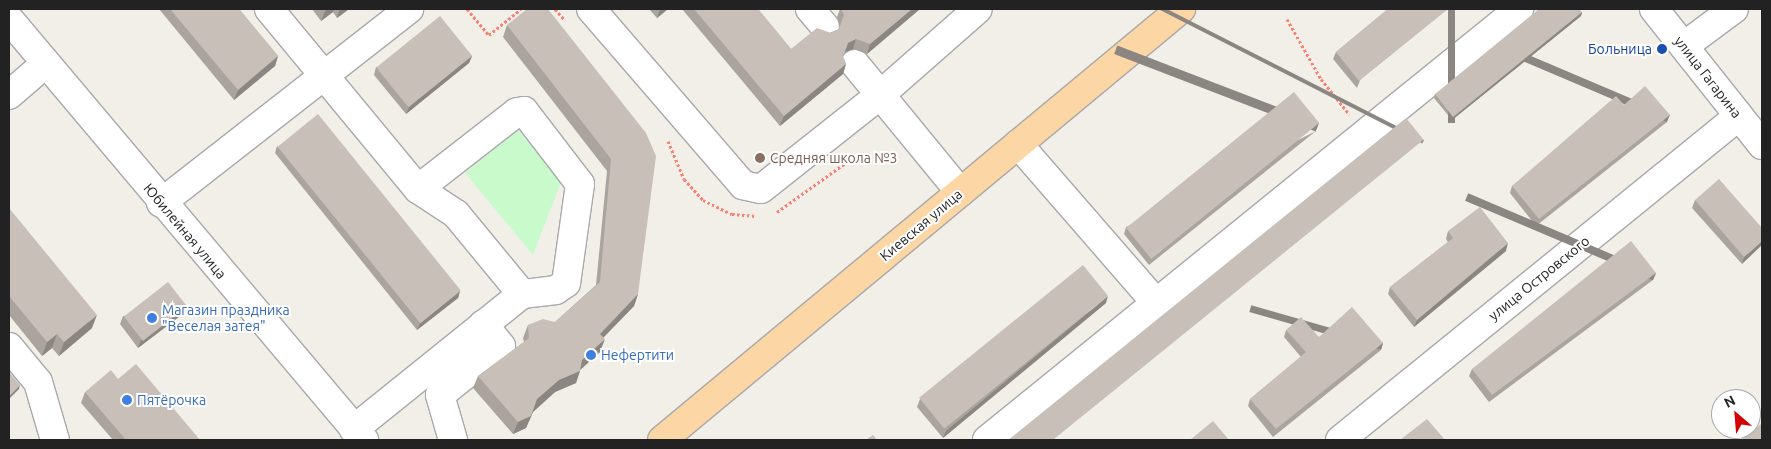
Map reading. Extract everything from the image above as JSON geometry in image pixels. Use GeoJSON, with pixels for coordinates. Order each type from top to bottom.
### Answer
{"type":"FeatureCollection","features":[{"type":"Feature","properties":{"kind":"main road","name":"Киевская улица"},"geometry":{"type":"LineString","coordinates":[[662,440],[1181,9]]}},
{"type":"Feature","properties":{"kind":"street"},"geometry":{"type":"LineString","coordinates":[[269,9],[418,189],[456,214],[522,294]]}},
{"type":"Feature","properties":{"kind":"street"},"geometry":{"type":"LineString","coordinates":[[161,203],[231,144],[325,77],[409,9]]}},
{"type":"Feature","properties":{"kind":"street"},"geometry":{"type":"LineString","coordinates":[[591,9],[735,176],[751,188],[769,184],[880,95],[978,9]]}},
{"type":"Feature","properties":{"kind":"street"},"geometry":{"type":"LineString","coordinates":[[987,440],[1519,9]]}},
{"type":"Feature","properties":{"kind":"street","name":"улица Гагарина"},"geometry":{"type":"LineString","coordinates":[[1654,9],[1762,145]]}},
{"type":"Feature","properties":{"kind":"street"},"geometry":{"type":"LineString","coordinates":[[1684,46],[1734,9]]}},
{"type":"Feature","properties":{"kind":"street","name":"Юбилейная улица"},"geometry":{"type":"LineString","coordinates":[[9,19],[161,203],[359,435]]}},
{"type":"Feature","properties":{"kind":"street"},"geometry":{"type":"LineString","coordinates":[[9,95],[45,64]]}},
{"type":"Feature","properties":{"kind":"street"},"geometry":{"type":"LineString","coordinates":[[854,64],[960,192]]}},
{"type":"Feature","properties":{"kind":"street"},"geometry":{"type":"LineString","coordinates":[[359,435],[483,324],[522,294],[556,290],[566,283],[580,184],[524,112],[517,112],[418,189]]}},
{"type":"Feature","properties":{"kind":"street","name":"улица Островского"},"geometry":{"type":"LineString","coordinates":[[1340,440],[1739,116]]}},
{"type":"Feature","properties":{"kind":"street"},"geometry":{"type":"LineString","coordinates":[[1018,144],[1156,303]]}},
{"type":"Feature","properties":{"kind":"street"},"geometry":{"type":"LineString","coordinates":[[453,440],[440,396],[500,346],[483,324]]}},
{"type":"Feature","properties":{"kind":"street"},"geometry":{"type":"LineString","coordinates":[[9,347],[38,382],[55,440]]}},
{"type":"Feature","properties":{"kind":"path"},"geometry":{"type":"LineString","coordinates":[[467,9],[489,35],[521,9]]}},
{"type":"Feature","properties":{"kind":"path"},"geometry":{"type":"LineString","coordinates":[[1286,19],[1321,79],[1365,133]]}},
{"type":"Feature","properties":{"kind":"green space"},"geometry":{"type":"Polygon","coordinates":[[[518,130],[561,182],[533,255],[465,173],[518,130]]]}},
{"type":"Feature","properties":{"kind":"building"},"geometry":{"type":"Polygon","coordinates":[[[170,9],[239,9],[278,56],[238,90],[170,9]]]}},
{"type":"Feature","properties":{"kind":"building"},"geometry":{"type":"Polygon","coordinates":[[[527,9],[548,9],[646,133],[656,156],[638,294],[600,334],[605,339],[582,360],[580,371],[559,380],[537,399],[531,416],[518,422],[478,376],[529,338],[528,325],[543,319],[555,322],[600,282],[611,159],[507,25],[527,9]]]}},
{"type":"Feature","properties":{"kind":"building"},"geometry":{"type":"Polygon","coordinates":[[[694,9],[758,9],[791,49],[817,28],[831,33],[839,29],[844,15],[841,9],[912,9],[870,44],[856,39],[848,43],[843,56],[846,64],[784,116],[694,9]]]}},
{"type":"Feature","properties":{"kind":"building"},"geometry":{"type":"Polygon","coordinates":[[[1388,9],[1448,9],[1359,81],[1336,52],[1388,9]]]}},
{"type":"Feature","properties":{"kind":"building"},"geometry":{"type":"Polygon","coordinates":[[[1539,9],[1579,9],[1582,12],[1453,117],[1435,94],[1539,9]]]}},
{"type":"Feature","properties":{"kind":"building"},"geometry":{"type":"Polygon","coordinates":[[[440,16],[472,56],[408,107],[376,68],[440,16]]]}},
{"type":"Feature","properties":{"kind":"building"},"geometry":{"type":"Polygon","coordinates":[[[1645,86],[1670,115],[1539,219],[1512,186],[1616,96],[1624,105],[1645,86]]]}},
{"type":"Feature","properties":{"kind":"building"},"geometry":{"type":"Polygon","coordinates":[[[1294,92],[1319,123],[1151,259],[1126,228],[1294,92]]]}},
{"type":"Feature","properties":{"kind":"building"},"geometry":{"type":"Polygon","coordinates":[[[318,114],[461,290],[420,323],[278,147],[318,114]]]}},
{"type":"Feature","properties":{"kind":"building"},"geometry":{"type":"Polygon","coordinates":[[[1406,118],[1424,140],[1053,440],[1008,440],[1406,118]]]}},
{"type":"Feature","properties":{"kind":"building"},"geometry":{"type":"Polygon","coordinates":[[[1719,179],[1762,228],[1762,241],[1744,257],[1695,200],[1719,179]]]}},
{"type":"Feature","properties":{"kind":"building"},"geometry":{"type":"Polygon","coordinates":[[[1480,207],[1508,243],[1417,320],[1390,287],[1453,238],[1448,231],[1480,207]]]}},
{"type":"Feature","properties":{"kind":"building"},"geometry":{"type":"Polygon","coordinates":[[[9,208],[97,315],[64,342],[57,334],[47,342],[9,296],[9,208]]]}},
{"type":"Feature","properties":{"kind":"building"},"geometry":{"type":"Polygon","coordinates":[[[1631,241],[1656,273],[1492,395],[1472,369],[1631,241]]]}},
{"type":"Feature","properties":{"kind":"building"},"geometry":{"type":"Polygon","coordinates":[[[1083,265],[1108,296],[944,429],[919,398],[1083,265]]]}},
{"type":"Feature","properties":{"kind":"building","name":"Магазин праздника \"Веселая затея\""},"geometry":{"type":"Polygon","coordinates":[[[168,282],[187,306],[143,341],[124,316],[168,282]]]}},
{"type":"Feature","properties":{"kind":"building"},"geometry":{"type":"Polygon","coordinates":[[[1352,307],[1383,343],[1276,429],[1250,399],[1306,352],[1286,330],[1301,317],[1319,337],[1352,307]]]}},
{"type":"Feature","properties":{"kind":"building","name":"Пятёрочка"},"geometry":{"type":"Polygon","coordinates":[[[136,364],[200,440],[126,440],[85,392],[111,370],[118,379],[136,364]]]}},
{"type":"Feature","properties":{"kind":"building"},"geometry":{"type":"Polygon","coordinates":[[[9,372],[20,385],[9,396],[9,372]]]}},
{"type":"Feature","properties":{"kind":"building"},"geometry":{"type":"Polygon","coordinates":[[[1427,419],[1445,440],[1400,440],[1427,419]]]}},
{"type":"Feature","properties":{"kind":"building"},"geometry":{"type":"Polygon","coordinates":[[[1213,421],[1229,440],[1190,440],[1213,421]]]}},
{"type":"Feature","properties":{"kind":"building"},"geometry":{"type":"Polygon","coordinates":[[[1762,425],[1762,440],[1741,440],[1761,439],[1762,425]]]}},
{"type":"Feature","properties":{"kind":"building"},"geometry":{"type":"Polygon","coordinates":[[[873,435],[877,440],[866,440],[873,435]]]}},
{"type":"Feature","properties":{"kind":"place","name":"Больница"},"geometry":{"type":"Point","coordinates":[1662,49]}},
{"type":"Feature","properties":{"kind":"place","name":"Средняя школа №3"},"geometry":{"type":"Point","coordinates":[760,158]}},
{"type":"Feature","properties":{"kind":"place","name":"Магазин праздника \"Веселая затея\""},"geometry":{"type":"Point","coordinates":[152,318]}},
{"type":"Feature","properties":{"kind":"place","name":"Нефертити"},"geometry":{"type":"Point","coordinates":[591,355]}},
{"type":"Feature","properties":{"kind":"place","name":"Пятёрочка"},"geometry":{"type":"Point","coordinates":[127,400]}}]}
